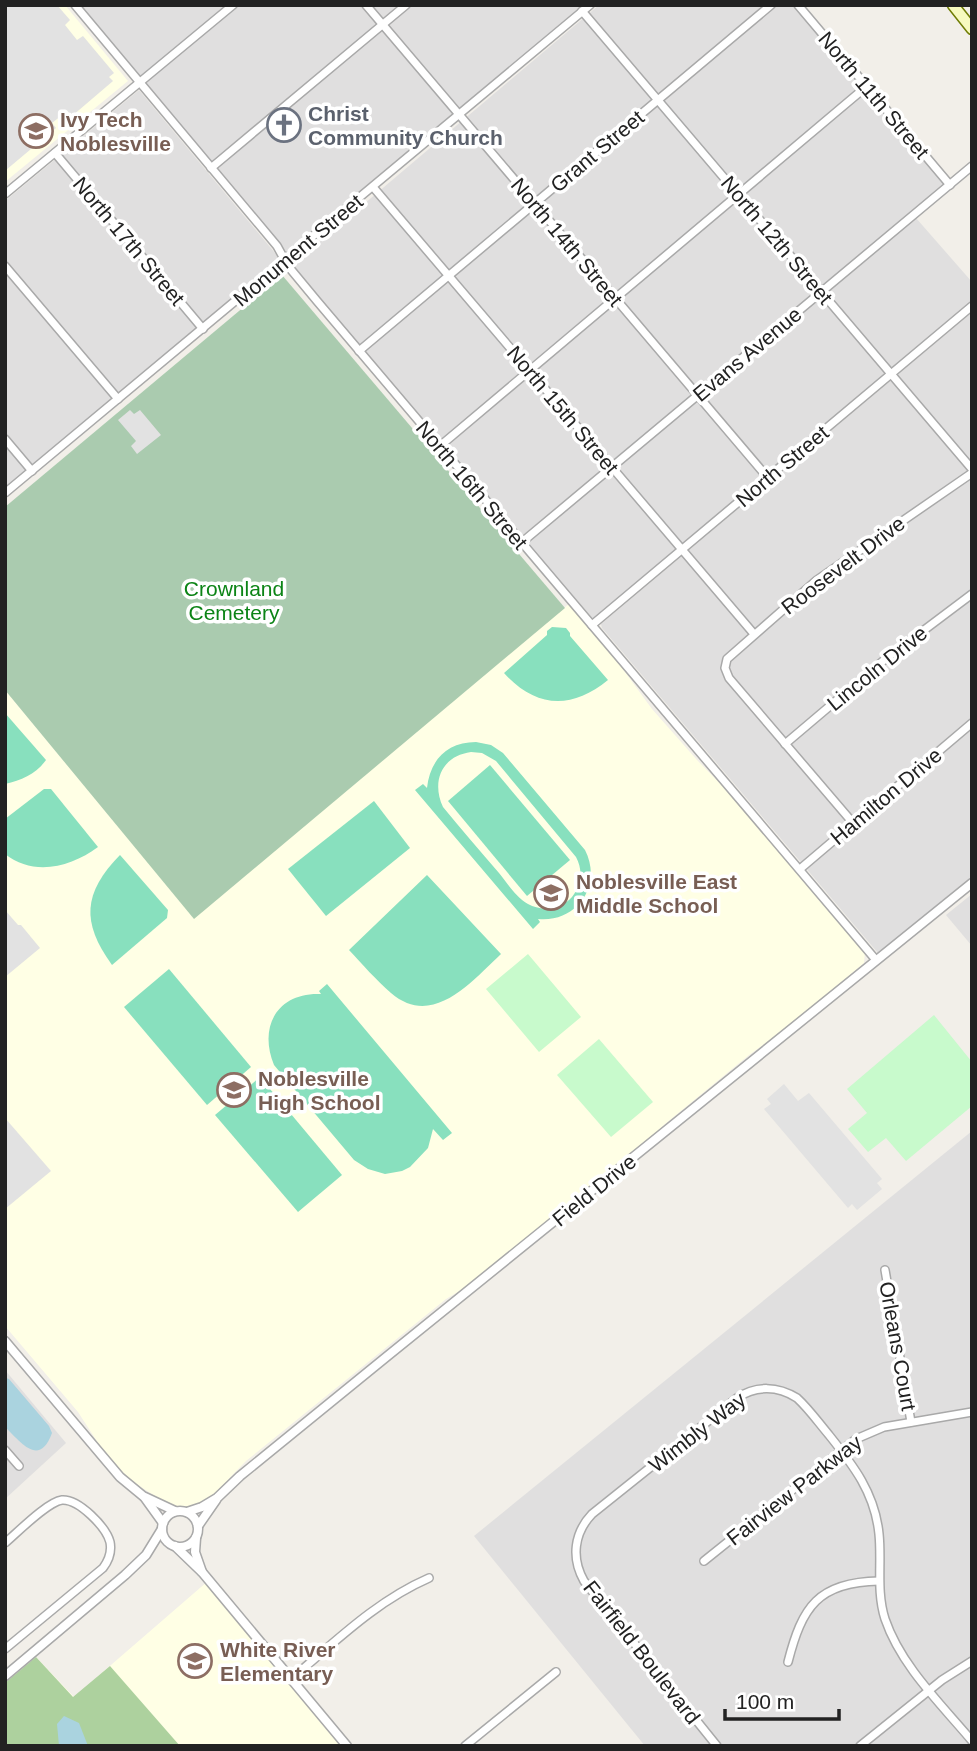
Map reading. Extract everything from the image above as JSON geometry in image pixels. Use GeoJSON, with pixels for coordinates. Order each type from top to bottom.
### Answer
{"type":"FeatureCollection","features":[{"type":"Feature","properties":{"kind":"main road"},"geometry":{"type":"LineString","coordinates":[[953,5],[972,29]]}},
{"type":"Feature","properties":{"kind":"street","name":"North 16th Street"},"geometry":{"type":"LineString","coordinates":[[75,5],[277,246],[285,261],[359,351],[876,960]]}},
{"type":"Feature","properties":{"kind":"street"},"geometry":{"type":"LineString","coordinates":[[5,194],[233,5]]}},
{"type":"Feature","properties":{"kind":"street","name":"North 14th Street"},"geometry":{"type":"LineString","coordinates":[[366,5],[768,478]]}},
{"type":"Feature","properties":{"kind":"street"},"geometry":{"type":"LineString","coordinates":[[212,168],[406,5]]}},
{"type":"Feature","properties":{"kind":"street","name":"Monument Street"},"geometry":{"type":"LineString","coordinates":[[5,493],[590,5]]}},
{"type":"Feature","properties":{"kind":"street","name":"Grant Street"},"geometry":{"type":"LineString","coordinates":[[359,351],[771,5]]}},
{"type":"Feature","properties":{"kind":"street","name":"North 11th Street"},"geometry":{"type":"LineString","coordinates":[[799,5],[950,184]]}},
{"type":"Feature","properties":{"kind":"street","name":"North 12th Street"},"geometry":{"type":"LineString","coordinates":[[582,11],[972,471]]}},
{"type":"Feature","properties":{"kind":"street"},"geometry":{"type":"LineString","coordinates":[[440,446],[867,86]]}},
{"type":"Feature","properties":{"kind":"street","name":"North 17th Street"},"geometry":{"type":"LineString","coordinates":[[55,153],[203,329]]}},
{"type":"Feature","properties":{"kind":"street","name":"Evans Avenue"},"geometry":{"type":"LineString","coordinates":[[521,543],[972,166]]}},
{"type":"Feature","properties":{"kind":"street","name":"North 15th Street"},"geometry":{"type":"LineString","coordinates":[[373,187],[754,634]]}},
{"type":"Feature","properties":{"kind":"street"},"geometry":{"type":"LineString","coordinates":[[5,266],[118,399]]}},
{"type":"Feature","properties":{"kind":"street","name":"North Street"},"geometry":{"type":"LineString","coordinates":[[592,625],[972,306]]}},
{"type":"Feature","properties":{"kind":"street"},"geometry":{"type":"LineString","coordinates":[[5,439],[32,471]]}},
{"type":"Feature","properties":{"kind":"street","name":"Roosevelt Drive"},"geometry":{"type":"LineString","coordinates":[[785,744],[729,678],[725,668],[729,656],[817,580],[972,471]]}},
{"type":"Feature","properties":{"kind":"street","name":"Lincoln Drive"},"geometry":{"type":"LineString","coordinates":[[785,744],[883,661],[972,594]]}},
{"type":"Feature","properties":{"kind":"street","name":"Hamilton Drive"},"geometry":{"type":"LineString","coordinates":[[800,869],[972,723]]}},
{"type":"Feature","properties":{"kind":"street"},"geometry":{"type":"LineString","coordinates":[[785,744],[853,823]]}},
{"type":"Feature","properties":{"kind":"street","name":"Field Drive"},"geometry":{"type":"LineString","coordinates":[[217,1498],[299,1427],[972,883]]}},
{"type":"Feature","properties":{"kind":"street","name":"Orleans Court"},"geometry":{"type":"LineString","coordinates":[[885,1270],[911,1422]]}},
{"type":"Feature","properties":{"kind":"street"},"geometry":{"type":"LineString","coordinates":[[5,1341],[9,1353],[120,1478],[143,1496],[175,1511],[187,1512],[206,1506],[217,1498]]}},
{"type":"Feature","properties":{"kind":"street","name":"Wimbly Way"},"geometry":{"type":"LineString","coordinates":[[576,1555],[579,1533],[592,1514],[745,1392],[764,1388],[790,1394],[808,1409],[859,1474],[874,1509],[879,1532],[879,1581],[884,1614],[893,1638],[907,1661],[972,1741]]}},
{"type":"Feature","properties":{"kind":"street","name":"Fairview Parkway"},"geometry":{"type":"LineString","coordinates":[[704,1561],[856,1439],[877,1429],[972,1412]]}},
{"type":"Feature","properties":{"kind":"street"},"geometry":{"type":"LineString","coordinates":[[5,1450],[19,1466]]}},
{"type":"Feature","properties":{"kind":"street"},"geometry":{"type":"LineString","coordinates":[[143,1496],[162,1526],[163,1535],[202,1572],[347,1746]]}},
{"type":"Feature","properties":{"kind":"street"},"geometry":{"type":"LineString","coordinates":[[202,1572],[195,1552],[198,1526],[217,1498]]}},
{"type":"Feature","properties":{"kind":"street"},"geometry":{"type":"LineString","coordinates":[[5,1543],[48,1507],[63,1500],[78,1503],[84,1508],[108,1538],[110,1545],[109,1558],[103,1568],[5,1649]]}},
{"type":"Feature","properties":{"kind":"street"},"geometry":{"type":"LineString","coordinates":[[146,1555],[162,1526],[175,1511]]}},
{"type":"Feature","properties":{"kind":"street"},"geometry":{"type":"LineString","coordinates":[[187,1512],[198,1526]]}},
{"type":"Feature","properties":{"kind":"street"},"geometry":{"type":"LineString","coordinates":[[5,1676],[146,1555],[173,1545],[187,1546],[196,1538]]}},
{"type":"Feature","properties":{"kind":"street","name":"Fairfield Boulevard"},"geometry":{"type":"LineString","coordinates":[[576,1555],[580,1573],[591,1590],[717,1746]]}},
{"type":"Feature","properties":{"kind":"street"},"geometry":{"type":"LineString","coordinates":[[291,1679],[380,1604],[429,1578]]}},
{"type":"Feature","properties":{"kind":"street"},"geometry":{"type":"LineString","coordinates":[[788,1662],[798,1626],[817,1600],[844,1584],[879,1581]]}},
{"type":"Feature","properties":{"kind":"street"},"geometry":{"type":"LineString","coordinates":[[860,1746],[930,1689],[972,1661]]}},
{"type":"Feature","properties":{"kind":"street"},"geometry":{"type":"LineString","coordinates":[[465,1746],[556,1672]]}},
{"type":"Feature","properties":{"kind":"shaded area","name":"Ivy Tech Noblesville"},"geometry":{"type":"Polygon","coordinates":[[[5,5],[65,5],[128,81],[5,182],[5,5]]]}},
{"type":"Feature","properties":{"kind":"shaded area","name":"Ivy Tech Noblesville"},"geometry":{"type":"Polygon","coordinates":[[[5,5],[57,5],[70,20],[65,25],[77,40],[83,36],[114,73],[109,77],[113,81],[72,116],[67,111],[52,123],[56,128],[6,170],[5,5]]]}},
{"type":"Feature","properties":{"kind":"shaded area"},"geometry":{"type":"Polygon","coordinates":[[[79,5],[584,5],[286,254],[79,5]]]}},
{"type":"Feature","properties":{"kind":"shaded area"},"geometry":{"type":"Polygon","coordinates":[[[599,5],[794,5],[946,184],[522,536],[292,265],[599,5]]]}},
{"type":"Feature","properties":{"kind":"shaded area"},"geometry":{"type":"Polygon","coordinates":[[[139,90],[280,259],[277,265],[5,490],[5,201],[139,90]]]}},
{"type":"Feature","properties":{"kind":"shaded area"},"geometry":{"type":"Polygon","coordinates":[[[916,218],[972,282],[972,302],[594,620],[527,543],[916,218]]]}},
{"type":"Feature","properties":{"kind":"shaded area"},"geometry":{"type":"Polygon","coordinates":[[[972,312],[972,877],[878,953],[601,624],[972,312]]]}},
{"type":"Feature","properties":{"kind":"shaded area"},"geometry":{"type":"Polygon","coordinates":[[[130,410],[134,414],[140,410],[161,435],[137,454],[131,446],[136,441],[118,420],[130,410]]]}},
{"type":"Feature","properties":{"kind":"shaded area"},"geometry":{"type":"Polygon","coordinates":[[[570,603],[652,709],[738,802],[865,951],[864,963],[471,1284],[446,1299],[246,1461],[205,1503],[189,1508],[169,1505],[127,1478],[100,1446],[78,1412],[5,1326],[5,690],[194,918],[570,603]]]}},
{"type":"Feature","properties":{"kind":"shaded area"},"geometry":{"type":"Polygon","coordinates":[[[972,894],[972,946],[946,915],[972,894]]]}},
{"type":"Feature","properties":{"kind":"shaded area"},"geometry":{"type":"Polygon","coordinates":[[[5,910],[40,948],[5,977],[5,910]]]}},
{"type":"Feature","properties":{"kind":"shaded area"},"geometry":{"type":"Polygon","coordinates":[[[784,1084],[798,1101],[809,1093],[882,1179],[877,1183],[882,1189],[857,1210],[852,1204],[848,1208],[764,1109],[771,1104],[767,1099],[784,1084]]]}},
{"type":"Feature","properties":{"kind":"shaded area"},"geometry":{"type":"Polygon","coordinates":[[[5,1118],[51,1171],[5,1209],[5,1118]]]}},
{"type":"Feature","properties":{"kind":"shaded area"},"geometry":{"type":"Polygon","coordinates":[[[972,1131],[972,1746],[645,1746],[474,1536],[972,1131]]]}},
{"type":"Feature","properties":{"kind":"shaded area"},"geometry":{"type":"Polygon","coordinates":[[[5,1370],[66,1443],[5,1499],[5,1370]]]}},
{"type":"Feature","properties":{"kind":"shaded area","name":"White River Elementary"},"geometry":{"type":"Polygon","coordinates":[[[208,1581],[346,1746],[5,1745],[5,1683],[36,1657],[74,1697],[208,1581]]]}},
{"type":"Feature","properties":{"kind":"green space","name":"Crownland Cemetery"},"geometry":{"type":"Polygon","coordinates":[[[282,275],[565,608],[194,919],[5,690],[5,507],[282,275]]]}},
{"type":"Feature","properties":{"kind":"green space"},"geometry":{"type":"Polygon","coordinates":[[[552,627],[566,628],[608,680],[581,696],[554,701],[541,699],[516,685],[504,673],[547,635],[547,631],[552,627]]]}},
{"type":"Feature","properties":{"kind":"green space"},"geometry":{"type":"Polygon","coordinates":[[[5,713],[46,760],[28,776],[5,784],[5,713]]]}},
{"type":"Feature","properties":{"kind":"green space"},"geometry":{"type":"Polygon","coordinates":[[[466,743],[491,745],[503,753],[585,850],[590,863],[588,888],[575,908],[564,915],[552,919],[538,919],[540,922],[533,929],[415,790],[423,784],[427,788],[432,769],[442,754],[466,743]],[[482,753],[461,754],[446,764],[438,788],[443,807],[524,901],[533,906],[557,907],[572,897],[580,882],[576,857],[496,761],[482,753]]]}},
{"type":"Feature","properties":{"kind":"green space"},"geometry":{"type":"Polygon","coordinates":[[[490,765],[570,860],[527,896],[448,801],[490,765]]]}},
{"type":"Feature","properties":{"kind":"green space"},"geometry":{"type":"Polygon","coordinates":[[[44,789],[51,789],[98,847],[76,860],[52,867],[28,865],[5,854],[5,819],[44,789]]]}},
{"type":"Feature","properties":{"kind":"green space"},"geometry":{"type":"Polygon","coordinates":[[[374,801],[410,848],[326,916],[288,869],[374,801]]]}},
{"type":"Feature","properties":{"kind":"green space"},"geometry":{"type":"Polygon","coordinates":[[[120,855],[168,910],[167,918],[112,965],[95,935],[90,908],[99,882],[120,855]]]}},
{"type":"Feature","properties":{"kind":"green space"},"geometry":{"type":"Polygon","coordinates":[[[427,875],[501,954],[465,988],[437,1004],[422,1006],[407,1003],[391,993],[349,950],[427,875]]]}},
{"type":"Feature","properties":{"kind":"green space"},"geometry":{"type":"Polygon","coordinates":[[[528,954],[581,1017],[539,1052],[486,989],[528,954]]]}},
{"type":"Feature","properties":{"kind":"green space"},"geometry":{"type":"Polygon","coordinates":[[[169,969],[251,1067],[207,1105],[124,1007],[169,969]]]}},
{"type":"Feature","properties":{"kind":"green space"},"geometry":{"type":"Polygon","coordinates":[[[327,984],[452,1133],[443,1140],[433,1129],[428,1148],[410,1167],[402,1171],[385,1174],[368,1169],[354,1160],[274,1065],[269,1037],[275,1014],[293,999],[321,994],[319,991],[327,984]]]}},
{"type":"Feature","properties":{"kind":"green space"},"geometry":{"type":"Polygon","coordinates":[[[934,1015],[972,1062],[972,1106],[906,1161],[886,1138],[868,1152],[848,1129],[867,1113],[847,1089],[934,1015]]]}},
{"type":"Feature","properties":{"kind":"green space"},"geometry":{"type":"Polygon","coordinates":[[[599,1039],[653,1102],[611,1137],[557,1075],[599,1039]]]}},
{"type":"Feature","properties":{"kind":"green space"},"geometry":{"type":"Polygon","coordinates":[[[260,1077],[342,1175],[298,1212],[215,1115],[260,1077]]]}},
{"type":"Feature","properties":{"kind":"green space"},"geometry":{"type":"Polygon","coordinates":[[[36,1657],[73,1697],[110,1666],[180,1746],[6,1746],[5,1683],[36,1657]]]}},
{"type":"Feature","properties":{"kind":"water"},"geometry":{"type":"Polygon","coordinates":[[[6,1378],[49,1426],[52,1433],[41,1449],[30,1449],[23,1445],[5,1427],[6,1378]]]}},
{"type":"Feature","properties":{"kind":"water"},"geometry":{"type":"Polygon","coordinates":[[[64,1716],[79,1723],[88,1746],[59,1746],[57,1724],[64,1716]]]}},
{"type":"Feature","properties":{"kind":"place","name":"Christ Community Church"},"geometry":{"type":"Point","coordinates":[284,125]}},
{"type":"Feature","properties":{"kind":"place","name":"Ivy Tech Noblesville"},"geometry":{"type":"Point","coordinates":[36,131]}},
{"type":"Feature","properties":{"kind":"place","name":"Noblesville East Middle School"},"geometry":{"type":"Point","coordinates":[551,893]}},
{"type":"Feature","properties":{"kind":"place","name":"Noblesville High School"},"geometry":{"type":"Point","coordinates":[234,1090]}},
{"type":"Feature","properties":{"kind":"place","name":"White River Elementary"},"geometry":{"type":"Point","coordinates":[195,1661]}}]}
